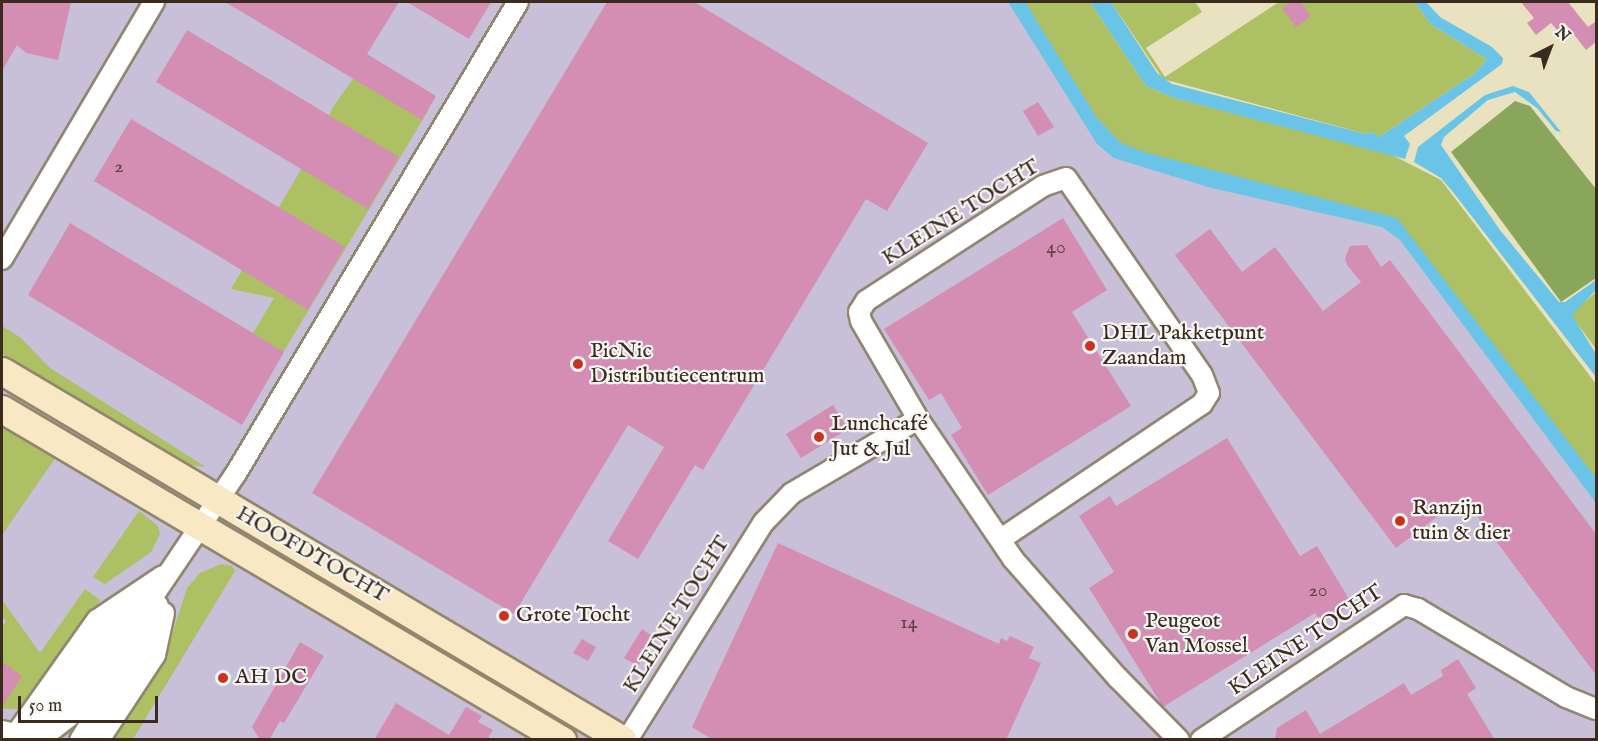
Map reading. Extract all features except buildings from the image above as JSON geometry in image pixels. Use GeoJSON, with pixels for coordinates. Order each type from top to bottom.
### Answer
{"type":"FeatureCollection","features":[{"type":"Feature","properties":{"kind":"main road","name":"HOOFDTOCHT"},"geometry":{"type":"LineString","coordinates":[[2,370],[219,501],[625,740]]}},
{"type":"Feature","properties":{"kind":"main road","name":"HOOFDTOCHT"},"geometry":{"type":"LineString","coordinates":[[2,409],[562,740]]}},
{"type":"Feature","properties":{"kind":"street"},"geometry":{"type":"LineString","coordinates":[[2,259],[154,2]]}},
{"type":"Feature","properties":{"kind":"street"},"geometry":{"type":"LineString","coordinates":[[9,733],[52,729],[75,712],[219,501],[518,2]]}},
{"type":"Feature","properties":{"kind":"street","name":"KLEINE TOCHT"},"geometry":{"type":"LineString","coordinates":[[1001,539],[1202,404],[1209,393],[1202,375],[1066,178],[1044,186],[866,301],[859,312],[861,321],[918,419],[1013,559],[1118,678],[1179,740]]}},
{"type":"Feature","properties":{"kind":"street","name":"KLEINE TOCHT"},"geometry":{"type":"LineString","coordinates":[[625,740],[764,522],[792,494],[918,419]]}},
{"type":"Feature","properties":{"kind":"street"},"geometry":{"type":"LineString","coordinates":[[9,733],[97,620],[172,569]]}},
{"type":"Feature","properties":{"kind":"street"},"geometry":{"type":"LineString","coordinates":[[80,740],[142,642],[172,569]]}},
{"type":"Feature","properties":{"kind":"street"},"geometry":{"type":"LineString","coordinates":[[99,740],[155,655],[172,569]]}},
{"type":"Feature","properties":{"kind":"street","name":"KLEINE TOCHT"},"geometry":{"type":"LineString","coordinates":[[1202,740],[1404,605],[1418,609],[1566,697],[1596,709]]}},
{"type":"Feature","properties":{"kind":"shaded area"},"geometry":{"type":"Polygon","coordinates":[[[2,2],[1058,2],[1168,139],[1396,222],[1596,468],[1596,739],[2,739],[2,2]]]}},
{"type":"Feature","properties":{"kind":"green space"},"geometry":{"type":"Polygon","coordinates":[[[1015,2],[1090,2],[1146,86],[1174,98],[1390,154],[1441,180],[1596,384],[1596,483],[1399,228],[1110,148],[1015,2]]]}},
{"type":"Feature","properties":{"kind":"green space"},"geometry":{"type":"Polygon","coordinates":[[[1111,2],[1195,2],[1202,12],[1146,48],[1165,77],[1279,2],[1414,2],[1432,25],[1487,59],[1474,74],[1379,137],[1372,132],[1366,134],[1163,79],[1111,2]]]}},
{"type":"Feature","properties":{"kind":"green space"},"geometry":{"type":"Polygon","coordinates":[[[360,69],[429,106],[428,111],[241,423],[210,405],[274,298],[231,289],[317,142],[333,107],[360,69]]]}},
{"type":"Feature","properties":{"kind":"green space"},"geometry":{"type":"Polygon","coordinates":[[[1515,101],[1530,106],[1596,189],[1596,278],[1561,302],[1451,152],[1515,101]]]}},
{"type":"Feature","properties":{"kind":"green space"},"geometry":{"type":"Polygon","coordinates":[[[1596,292],[1596,349],[1570,314],[1596,292]]]}},
{"type":"Feature","properties":{"kind":"green space"},"geometry":{"type":"Polygon","coordinates":[[[2,326],[21,338],[50,368],[206,467],[178,463],[7,359],[2,353],[2,326]]]}},
{"type":"Feature","properties":{"kind":"green space"},"geometry":{"type":"Polygon","coordinates":[[[2,424],[56,457],[2,535],[2,424]]]}},
{"type":"Feature","properties":{"kind":"green space"},"geometry":{"type":"Polygon","coordinates":[[[139,511],[158,526],[160,534],[151,552],[105,584],[93,577],[139,511]]]}},
{"type":"Feature","properties":{"kind":"green space"},"geometry":{"type":"Polygon","coordinates":[[[221,564],[232,566],[235,571],[133,739],[107,740],[168,647],[187,588],[200,573],[221,564]]]}},
{"type":"Feature","properties":{"kind":"green space"},"geometry":{"type":"Polygon","coordinates":[[[85,589],[100,600],[56,666],[22,709],[2,709],[2,626],[6,622],[2,616],[2,600],[40,653],[85,589]]]}},
{"type":"Feature","properties":{"kind":"water"},"geometry":{"type":"Polygon","coordinates":[[[1008,2],[1025,2],[1097,118],[1121,143],[1144,152],[1397,218],[1596,478],[1596,503],[1400,240],[1382,227],[1208,187],[1114,158],[1097,144],[1008,2]]]}},
{"type":"Feature","properties":{"kind":"water"},"geometry":{"type":"Polygon","coordinates":[[[1090,2],[1111,2],[1157,73],[1172,84],[1366,134],[1372,132],[1379,137],[1474,74],[1487,59],[1432,25],[1414,2],[1426,2],[1440,17],[1492,47],[1503,58],[1502,64],[1404,136],[1410,144],[1405,159],[1174,98],[1146,86],[1090,2]]]}},
{"type":"Feature","properties":{"kind":"water"},"geometry":{"type":"Polygon","coordinates":[[[1513,86],[1529,92],[1561,132],[1556,131],[1537,108],[1515,92],[1488,100],[1444,137],[1441,145],[1500,230],[1559,302],[1565,302],[1596,280],[1596,290],[1572,315],[1596,354],[1596,377],[1453,192],[1441,178],[1414,162],[1418,147],[1485,95],[1513,86]]]}},
{"type":"Feature","properties":{"kind":"place","name":"DHL Pakketpunt Zaandam"},"geometry":{"type":"Point","coordinates":[1090,346]}},
{"type":"Feature","properties":{"kind":"place","name":"PicNic Distributiecentrum"},"geometry":{"type":"Point","coordinates":[578,364]}},
{"type":"Feature","properties":{"kind":"place","name":"Lunchcafé Jut & Jul"},"geometry":{"type":"Point","coordinates":[819,437]}},
{"type":"Feature","properties":{"kind":"place","name":"Ranzijn tuin & dier"},"geometry":{"type":"Point","coordinates":[1400,521]}},
{"type":"Feature","properties":{"kind":"place","name":"Grote Tocht"},"geometry":{"type":"Point","coordinates":[504,616]}},
{"type":"Feature","properties":{"kind":"place","name":"Peugeot Van Mossel"},"geometry":{"type":"Point","coordinates":[1133,634]}},
{"type":"Feature","properties":{"kind":"place","name":"AH DC"},"geometry":{"type":"Point","coordinates":[223,678]}}]}
